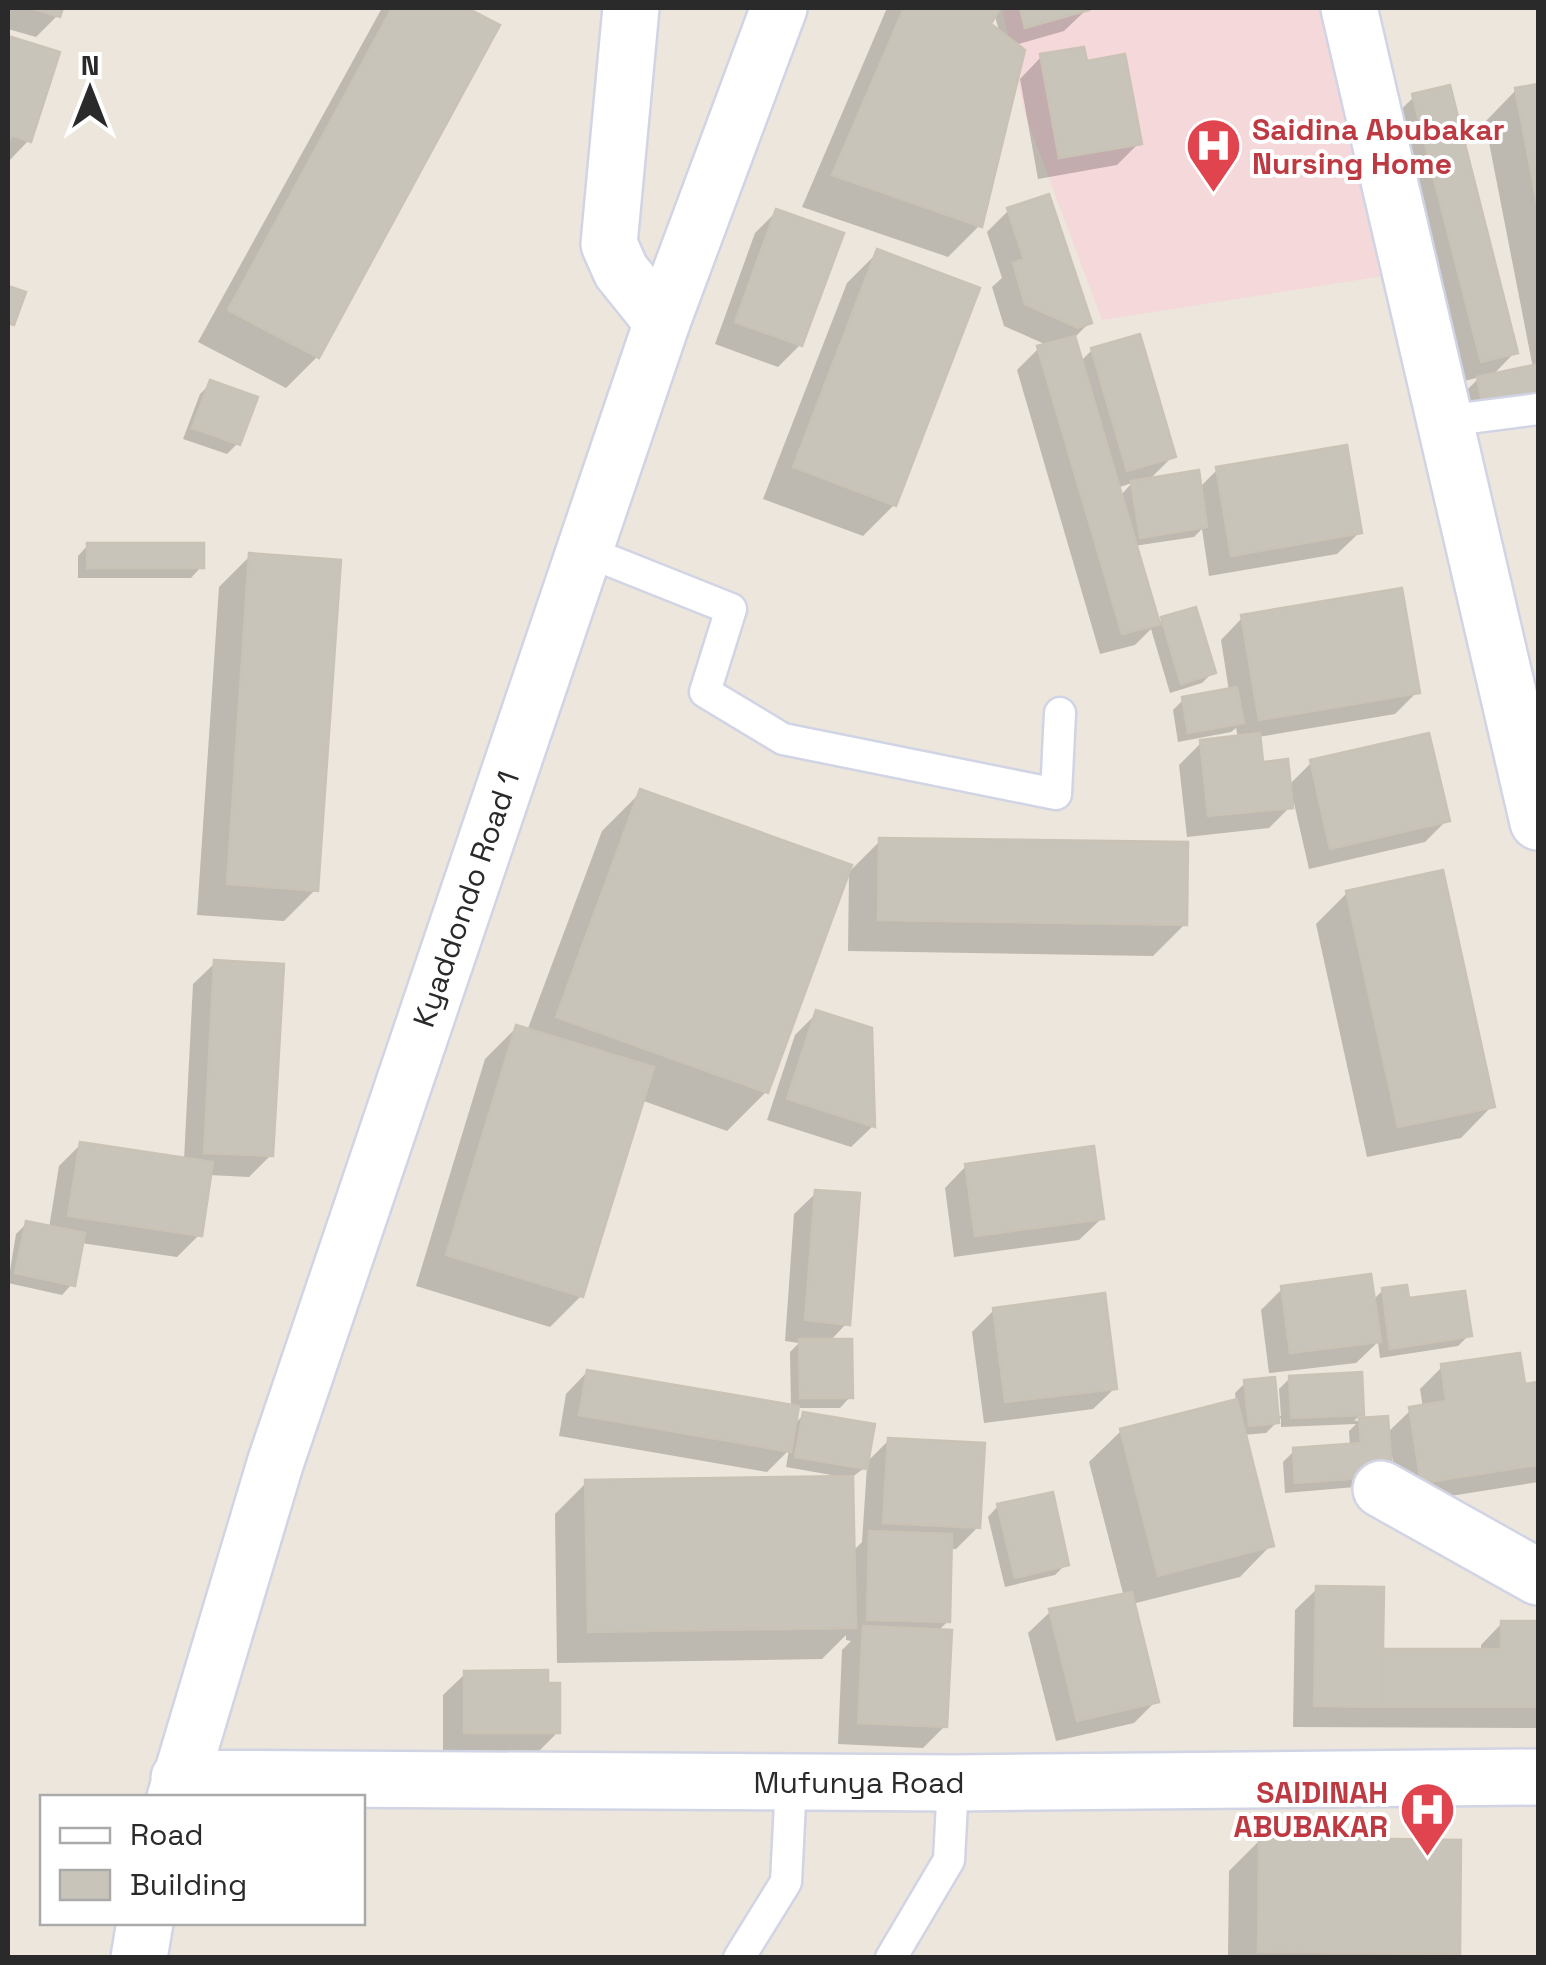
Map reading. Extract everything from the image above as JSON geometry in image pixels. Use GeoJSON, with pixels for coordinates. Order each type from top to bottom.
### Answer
{"type":"FeatureCollection","features":[{"type":"Feature","properties":{"kind":"street"},"geometry":{"type":"LineString","coordinates":[[631,8],[609,244],[622,271],[662,322]]}},
{"type":"Feature","properties":{"kind":"street","name":"Kyaddondo Road 1"},"geometry":{"type":"LineString","coordinates":[[177,1788],[274,1464],[583,550],[662,322],[779,8]]}},
{"type":"Feature","properties":{"kind":"street"},"geometry":{"type":"LineString","coordinates":[[1348,8],[1538,822]]}},
{"type":"Feature","properties":{"kind":"street"},"geometry":{"type":"LineString","coordinates":[[1381,1490],[1538,1577]]}},
{"type":"Feature","properties":{"kind":"street","name":"Mufunya Road"},"geometry":{"type":"LineString","coordinates":[[177,1788],[1538,1777]]}},
{"type":"Feature","properties":{"kind":"street"},"geometry":{"type":"LineString","coordinates":[[139,1958],[144,1925]]}},
{"type":"Feature","properties":{"kind":"lane"},"geometry":{"type":"LineString","coordinates":[[1445,421],[1538,408]]}},
{"type":"Feature","properties":{"kind":"lane"},"geometry":{"type":"LineString","coordinates":[[583,550],[732,609],[705,692],[783,739],[1056,794],[1060,713]]}},
{"type":"Feature","properties":{"kind":"lane"},"geometry":{"type":"LineString","coordinates":[[739,1958],[786,1882],[791,1782]]}},
{"type":"Feature","properties":{"kind":"lane"},"geometry":{"type":"LineString","coordinates":[[891,1958],[949,1860],[954,1782]]}},
{"type":"Feature","properties":{"kind":"shaded area","name":"Saidina Abubakar Nursing Home"},"geometry":{"type":"Polygon","coordinates":[[[1002,8],[1325,8],[1390,275],[1102,320],[1025,114],[1002,8]]]}},
{"type":"Feature","properties":{"kind":"building"},"geometry":{"type":"Polygon","coordinates":[[[30,8],[63,8],[60,17],[30,8]]]}},
{"type":"Feature","properties":{"kind":"building"},"geometry":{"type":"Polygon","coordinates":[[[392,8],[467,8],[500,25],[319,358],[228,310],[392,8]]]}},
{"type":"Feature","properties":{"kind":"building"},"geometry":{"type":"Polygon","coordinates":[[[904,8],[1000,8],[991,24],[1025,50],[982,227],[832,175],[904,8]]]}},
{"type":"Feature","properties":{"kind":"building"},"geometry":{"type":"Polygon","coordinates":[[[1020,8],[1088,8],[1089,10],[1025,28],[1020,8]]]}},
{"type":"Feature","properties":{"kind":"building"},"geometry":{"type":"Polygon","coordinates":[[[8,36],[60,52],[31,142],[11,135],[8,146],[8,36]]]}},
{"type":"Feature","properties":{"kind":"building"},"geometry":{"type":"Polygon","coordinates":[[[1084,47],[1087,61],[1125,54],[1142,144],[1059,158],[1040,54],[1084,47]]]}},
{"type":"Feature","properties":{"kind":"building"},"geometry":{"type":"Polygon","coordinates":[[[1538,84],[1538,208],[1515,88],[1538,84]]]}},
{"type":"Feature","properties":{"kind":"building"},"geometry":{"type":"Polygon","coordinates":[[[1450,85],[1518,353],[1481,362],[1412,94],[1450,85]]]}},
{"type":"Feature","properties":{"kind":"building"},"geometry":{"type":"Polygon","coordinates":[[[1049,194],[1092,323],[1078,328],[1025,304],[1013,263],[1024,259],[1007,208],[1049,194]]]}},
{"type":"Feature","properties":{"kind":"building"},"geometry":{"type":"Polygon","coordinates":[[[776,209],[844,233],[802,346],[735,322],[776,209]]]}},
{"type":"Feature","properties":{"kind":"building"},"geometry":{"type":"Polygon","coordinates":[[[877,249],[980,288],[896,506],[793,467],[877,249]]]}},
{"type":"Feature","properties":{"kind":"building"},"geometry":{"type":"Polygon","coordinates":[[[8,286],[26,292],[14,325],[8,323],[8,286]]]}},
{"type":"Feature","properties":{"kind":"building"},"geometry":{"type":"Polygon","coordinates":[[[1140,334],[1176,457],[1127,471],[1091,348],[1140,334]]]}},
{"type":"Feature","properties":{"kind":"building"},"geometry":{"type":"Polygon","coordinates":[[[1075,336],[1160,624],[1122,634],[1037,346],[1075,336]]]}},
{"type":"Feature","properties":{"kind":"building"},"geometry":{"type":"Polygon","coordinates":[[[1538,364],[1538,392],[1482,403],[1477,377],[1538,364]]]}},
{"type":"Feature","properties":{"kind":"building"},"geometry":{"type":"Polygon","coordinates":[[[210,380],[258,397],[240,445],[192,428],[210,380]]]}},
{"type":"Feature","properties":{"kind":"building"},"geometry":{"type":"Polygon","coordinates":[[[1347,445],[1362,533],[1231,556],[1216,467],[1347,445]]]}},
{"type":"Feature","properties":{"kind":"building"},"geometry":{"type":"Polygon","coordinates":[[[1199,470],[1207,527],[1140,538],[1131,481],[1199,470]]]}},
{"type":"Feature","properties":{"kind":"building"},"geometry":{"type":"Polygon","coordinates":[[[87,543],[204,543],[204,568],[87,568],[87,543]]]}},
{"type":"Feature","properties":{"kind":"building"},"geometry":{"type":"Polygon","coordinates":[[[249,553],[341,560],[318,891],[227,884],[249,553]]]}},
{"type":"Feature","properties":{"kind":"building"},"geometry":{"type":"Polygon","coordinates":[[[1402,588],[1420,693],[1259,720],[1241,615],[1402,588]]]}},
{"type":"Feature","properties":{"kind":"building"},"geometry":{"type":"Polygon","coordinates":[[[1196,607],[1216,673],[1181,684],[1161,617],[1196,607]]]}},
{"type":"Feature","properties":{"kind":"building"},"geometry":{"type":"Polygon","coordinates":[[[1237,687],[1244,723],[1188,733],[1182,697],[1237,687]]]}},
{"type":"Feature","properties":{"kind":"building"},"geometry":{"type":"Polygon","coordinates":[[[1260,733],[1263,762],[1288,759],[1293,808],[1208,816],[1200,740],[1260,733]]]}},
{"type":"Feature","properties":{"kind":"building"},"geometry":{"type":"Polygon","coordinates":[[[1429,733],[1450,821],[1330,849],[1310,760],[1429,733]]]}},
{"type":"Feature","properties":{"kind":"building"},"geometry":{"type":"Polygon","coordinates":[[[640,789],[852,865],[768,1093],[556,1017],[640,789]]]}},
{"type":"Feature","properties":{"kind":"building"},"geometry":{"type":"Polygon","coordinates":[[[879,838],[1188,842],[1187,925],[878,920],[879,838]]]}},
{"type":"Feature","properties":{"kind":"building"},"geometry":{"type":"Polygon","coordinates":[[[1443,870],[1495,1107],[1398,1127],[1346,891],[1443,870]]]}},
{"type":"Feature","properties":{"kind":"building"},"geometry":{"type":"Polygon","coordinates":[[[214,960],[284,964],[273,1156],[204,1153],[214,960]]]}},
{"type":"Feature","properties":{"kind":"building"},"geometry":{"type":"Polygon","coordinates":[[[816,1010],[872,1028],[875,1127],[787,1099],[816,1010]]]}},
{"type":"Feature","properties":{"kind":"building"},"geometry":{"type":"Polygon","coordinates":[[[516,1025],[654,1067],[583,1297],[446,1255],[516,1025]]]}},
{"type":"Feature","properties":{"kind":"building"},"geometry":{"type":"Polygon","coordinates":[[[80,1142],[213,1162],[202,1236],[68,1216],[80,1142]]]}},
{"type":"Feature","properties":{"kind":"building"},"geometry":{"type":"Polygon","coordinates":[[[1094,1146],[1104,1219],[975,1236],[965,1164],[1094,1146]]]}},
{"type":"Feature","properties":{"kind":"building"},"geometry":{"type":"Polygon","coordinates":[[[815,1190],[860,1193],[850,1325],[805,1320],[815,1190]]]}},
{"type":"Feature","properties":{"kind":"building"},"geometry":{"type":"Polygon","coordinates":[[[26,1221],[85,1233],[75,1286],[15,1273],[26,1221]]]}},
{"type":"Feature","properties":{"kind":"building"},"geometry":{"type":"Polygon","coordinates":[[[1371,1274],[1381,1342],[1290,1353],[1281,1286],[1371,1274]]]}},
{"type":"Feature","properties":{"kind":"building"},"geometry":{"type":"Polygon","coordinates":[[[1407,1285],[1409,1298],[1465,1291],[1472,1336],[1390,1349],[1382,1288],[1407,1285]]]}},
{"type":"Feature","properties":{"kind":"building"},"geometry":{"type":"Polygon","coordinates":[[[1105,1293],[1117,1389],[1005,1402],[993,1308],[1105,1293]]]}},
{"type":"Feature","properties":{"kind":"building"},"geometry":{"type":"Polygon","coordinates":[[[799,1339],[852,1339],[853,1398],[800,1398],[799,1339]]]}},
{"type":"Feature","properties":{"kind":"building"},"geometry":{"type":"Polygon","coordinates":[[[1520,1353],[1525,1384],[1538,1382],[1538,1465],[1421,1483],[1409,1407],[1446,1401],[1441,1364],[1520,1353]]]}},
{"type":"Feature","properties":{"kind":"building"},"geometry":{"type":"Polygon","coordinates":[[[587,1370],[799,1406],[791,1452],[579,1415],[587,1370]]]}},
{"type":"Feature","properties":{"kind":"building"},"geometry":{"type":"Polygon","coordinates":[[[1362,1372],[1364,1415],[1291,1418],[1289,1376],[1362,1372]]]}},
{"type":"Feature","properties":{"kind":"building"},"geometry":{"type":"Polygon","coordinates":[[[1275,1377],[1279,1423],[1249,1426],[1244,1380],[1275,1377]]]}},
{"type":"Feature","properties":{"kind":"building"},"geometry":{"type":"Polygon","coordinates":[[[1237,1399],[1274,1546],[1158,1576],[1120,1429],[1237,1399]]]}},
{"type":"Feature","properties":{"kind":"building"},"geometry":{"type":"Polygon","coordinates":[[[803,1412],[875,1424],[867,1469],[795,1457],[803,1412]]]}},
{"type":"Feature","properties":{"kind":"building"},"geometry":{"type":"Polygon","coordinates":[[[1388,1416],[1392,1476],[1295,1483],[1293,1448],[1361,1443],[1359,1418],[1388,1416]]]}},
{"type":"Feature","properties":{"kind":"building"},"geometry":{"type":"Polygon","coordinates":[[[888,1438],[985,1443],[980,1528],[883,1523],[888,1438]]]}},
{"type":"Feature","properties":{"kind":"building"},"geometry":{"type":"Polygon","coordinates":[[[853,1476],[856,1628],[588,1632],[585,1480],[853,1476]]]}},
{"type":"Feature","properties":{"kind":"building"},"geometry":{"type":"Polygon","coordinates":[[[1053,1492],[1069,1565],[1015,1578],[997,1504],[1053,1492]]]}},
{"type":"Feature","properties":{"kind":"building"},"geometry":{"type":"Polygon","coordinates":[[[869,1531],[952,1534],[950,1622],[867,1620],[869,1531]]]}},
{"type":"Feature","properties":{"kind":"building"},"geometry":{"type":"Polygon","coordinates":[[[1316,1586],[1384,1587],[1382,1707],[1314,1706],[1316,1586]]]}},
{"type":"Feature","properties":{"kind":"building"},"geometry":{"type":"Polygon","coordinates":[[[1132,1592],[1159,1702],[1077,1721],[1049,1609],[1132,1592]]]}},
{"type":"Feature","properties":{"kind":"building"},"geometry":{"type":"Polygon","coordinates":[[[1501,1621],[1538,1621],[1538,1707],[1382,1707],[1382,1649],[1501,1649],[1501,1621]]]}},
{"type":"Feature","properties":{"kind":"building"},"geometry":{"type":"Polygon","coordinates":[[[863,1626],[952,1630],[947,1727],[858,1723],[863,1626]]]}},
{"type":"Feature","properties":{"kind":"building"},"geometry":{"type":"Polygon","coordinates":[[[548,1670],[548,1683],[560,1683],[560,1733],[464,1733],[464,1671],[548,1670]]]}},
{"type":"Feature","properties":{"kind":"building"},"geometry":{"type":"Polygon","coordinates":[[[1259,1837],[1461,1840],[1460,1954],[1258,1952],[1259,1837]]]}},
{"type":"Feature","properties":{"kind":"place","name":"Saidina Abubakar Nursing Home"},"geometry":{"type":"Point","coordinates":[1213,195]}},
{"type":"Feature","properties":{"kind":"place","name":"SAIDINAH ABUBAKAR"},"geometry":{"type":"Point","coordinates":[1427,1858]}}]}
